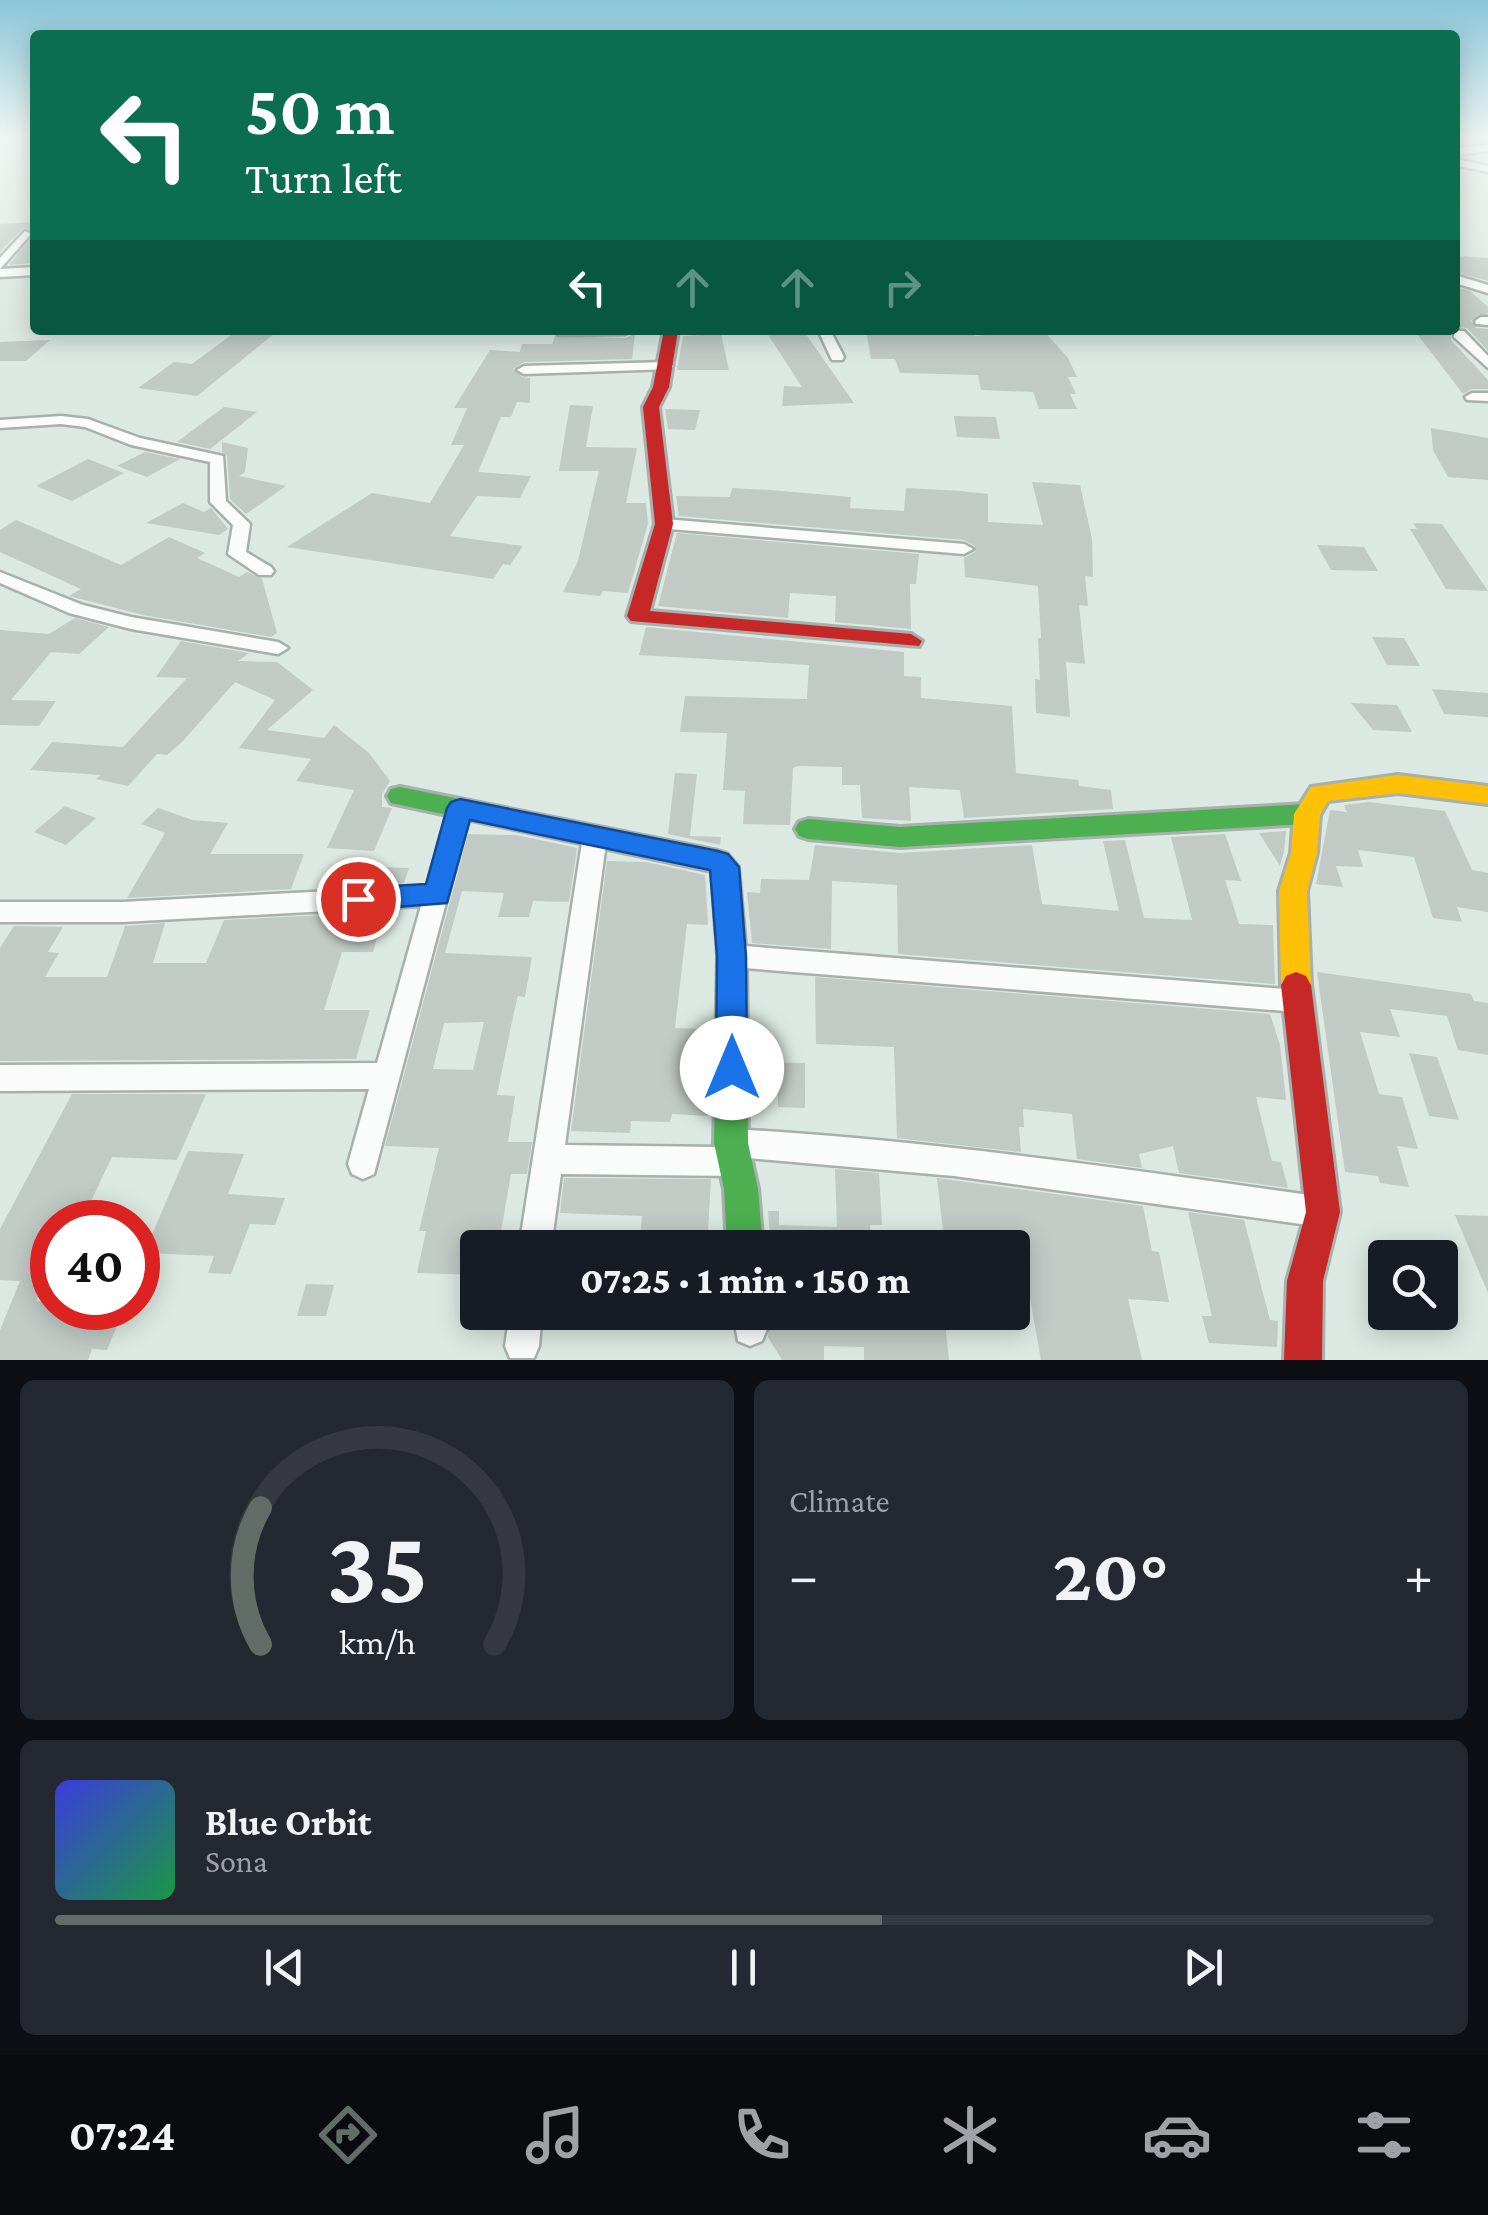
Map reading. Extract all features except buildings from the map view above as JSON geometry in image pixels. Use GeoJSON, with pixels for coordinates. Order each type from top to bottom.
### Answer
{"type":"FeatureCollection","features":[{"type":"Feature","properties":{"kind":"street"},"geometry":{"type":"LineString","coordinates":[[0,266],[25,234]]}},
{"type":"Feature","properties":{"kind":"street"},"geometry":{"type":"LineString","coordinates":[[0,273],[30,272]]}},
{"type":"Feature","properties":{"kind":"street"},"geometry":{"type":"LineString","coordinates":[[1460,281],[1488,289]]}},
{"type":"Feature","properties":{"kind":"street"},"geometry":{"type":"LineString","coordinates":[[670,335],[666,366],[651,408],[664,524],[638,616],[911,640]]}},
{"type":"Feature","properties":{"kind":"street"},"geometry":{"type":"LineString","coordinates":[[826,335],[837,357]]}},
{"type":"Feature","properties":{"kind":"street"},"geometry":{"type":"LineString","coordinates":[[1460,335],[1488,364]]}},
{"type":"Feature","properties":{"kind":"street"},"geometry":{"type":"LineString","coordinates":[[524,370],[666,366]]}},
{"type":"Feature","properties":{"kind":"street"},"geometry":{"type":"LineString","coordinates":[[0,424],[61,420],[88,423],[136,442],[218,459],[218,502],[242,524],[236,554],[265,571]]}},
{"type":"Feature","properties":{"kind":"street"},"geometry":{"type":"LineString","coordinates":[[664,524],[964,550]]}},
{"type":"Feature","properties":{"kind":"street"},"geometry":{"type":"LineString","coordinates":[[0,577],[76,609],[130,623],[278,648]]}},
{"type":"Feature","properties":{"kind":"street"},"geometry":{"type":"LineString","coordinates":[[1303,1360],[1305,1282],[1323,1212],[1297,1001],[1293,891],[1304,853],[1307,814],[1320,793],[1398,784],[1486,799]]}},
{"type":"Feature","properties":{"kind":"street"},"geometry":{"type":"LineString","coordinates":[[400,796],[718,861],[725,867],[732,956],[733,1152],[743,1230]]}},
{"type":"Feature","properties":{"kind":"street"},"geometry":{"type":"LineString","coordinates":[[364,1164],[460,808]]}},
{"type":"Feature","properties":{"kind":"street"},"geometry":{"type":"LineString","coordinates":[[808,828],[900,836],[1307,814]]}},
{"type":"Feature","properties":{"kind":"street"},"geometry":{"type":"LineString","coordinates":[[537,1230],[595,836]]}},
{"type":"Feature","properties":{"kind":"street"},"geometry":{"type":"LineString","coordinates":[[0,912],[122,912],[437,895]]}},
{"type":"Feature","properties":{"kind":"street"},"geometry":{"type":"LineString","coordinates":[[732,956],[1297,1001]]}},
{"type":"Feature","properties":{"kind":"street"},"geometry":{"type":"LineString","coordinates":[[0,1078],[388,1076]]}},
{"type":"Feature","properties":{"kind":"street"},"geometry":{"type":"LineString","coordinates":[[546,1159],[812,1147],[984,1164],[1323,1212]]}},
{"type":"Feature","properties":{"kind":"street"},"geometry":{"type":"LineString","coordinates":[[522,1346],[524,1330]]}},
{"type":"Feature","properties":{"kind":"traffic: fast"},"geometry":{"type":"LineString","coordinates":[[400,796],[718,861],[725,867],[732,956],[731,1143],[741,1189],[744,1230]]}},
{"type":"Feature","properties":{"kind":"traffic: fast"},"geometry":{"type":"LineString","coordinates":[[808,829],[900,837],[1307,814]]}},
{"type":"Feature","properties":{"kind":"traffic: slow"},"geometry":{"type":"LineString","coordinates":[[1296,985],[1293,891],[1304,853],[1307,814],[1320,793],[1398,784],[1488,795]]}},
{"type":"Feature","properties":{"kind":"traffic: jam"},"geometry":{"type":"LineString","coordinates":[[670,335],[661,387],[651,407],[664,524],[638,616],[911,641]]}},
{"type":"Feature","properties":{"kind":"traffic: jam"},"geometry":{"type":"LineString","coordinates":[[1296,985],[1323,1212],[1305,1281],[1303,1360]]}},
{"type":"Feature","properties":{"kind":"route"},"geometry":{"type":"LineString","coordinates":[[358,899],[437,895],[460,808],[718,861],[725,867],[732,956],[732,1068]]}}]}
